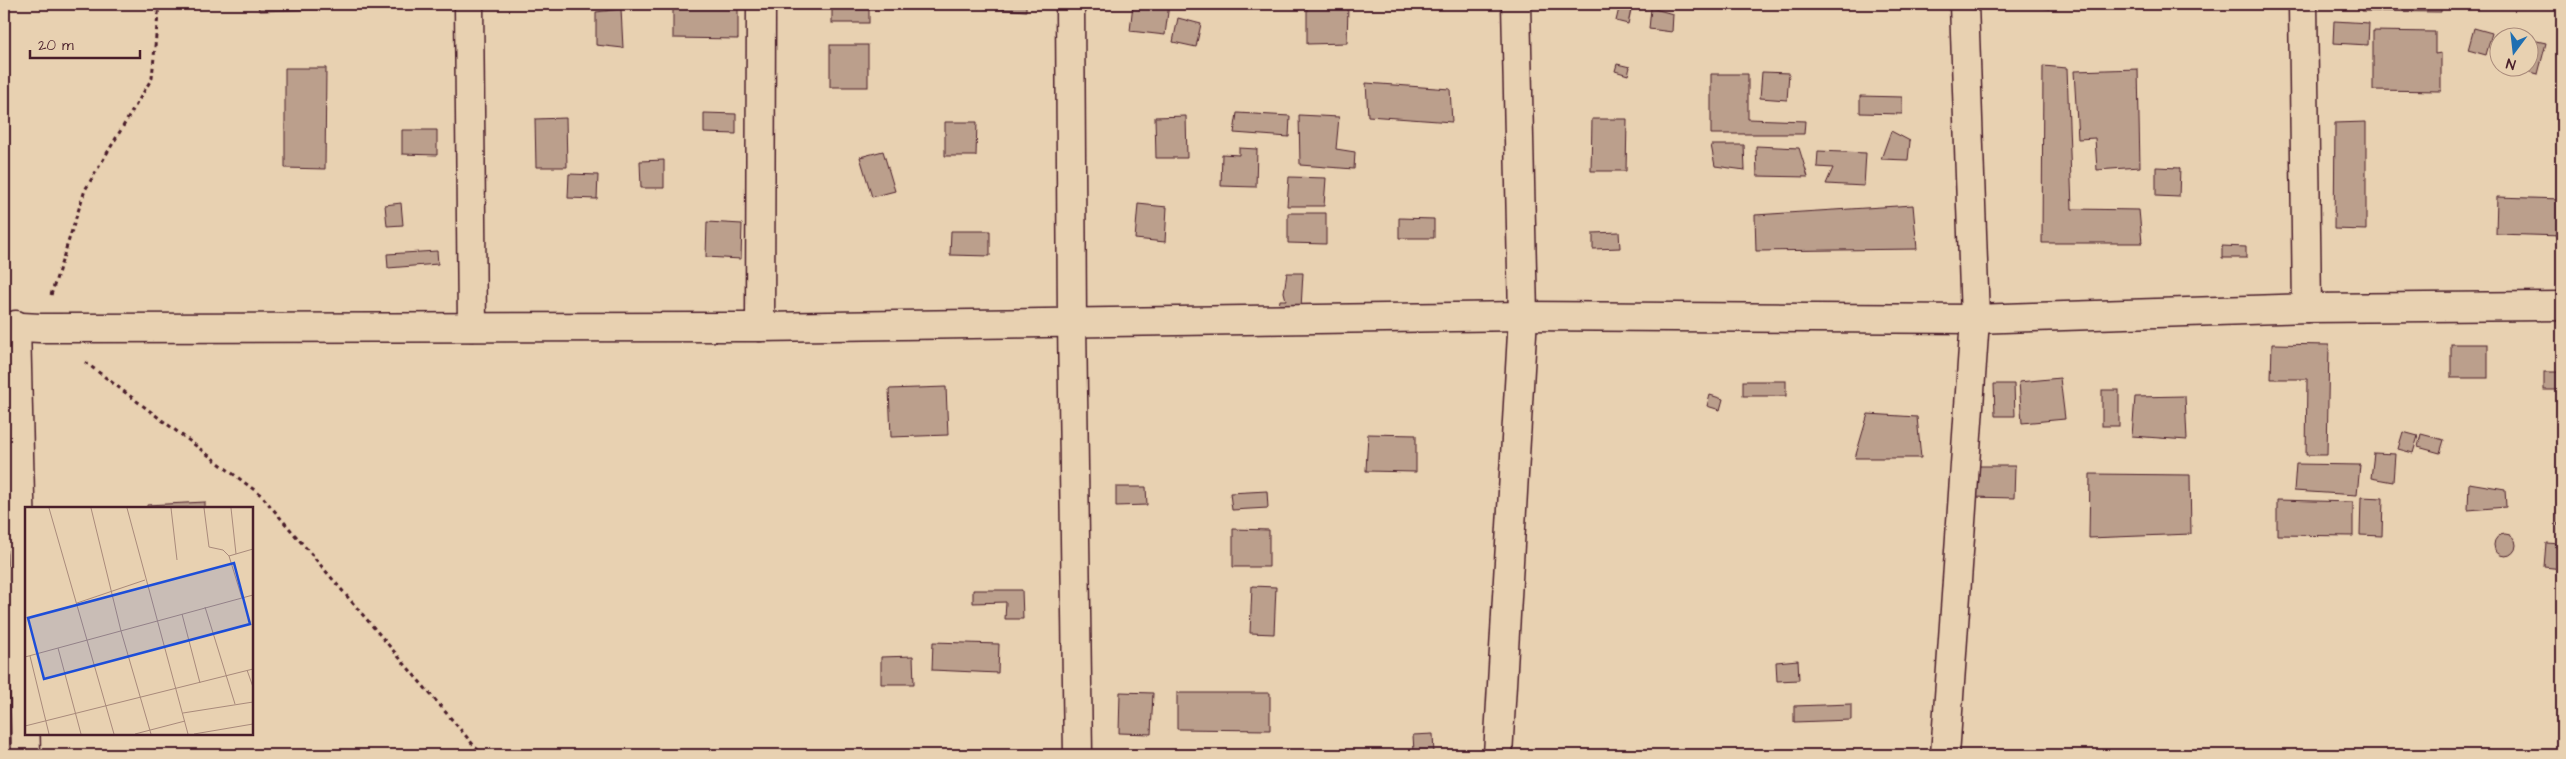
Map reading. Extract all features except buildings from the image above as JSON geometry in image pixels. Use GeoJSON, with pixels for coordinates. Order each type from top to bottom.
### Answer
{"type":"FeatureCollection","features":[{"type":"Feature","properties":{"kind":"street"},"geometry":{"type":"LineString","coordinates":[[469,4],[472,327]]}},
{"type":"Feature","properties":{"kind":"street"},"geometry":{"type":"LineString","coordinates":[[760,327],[761,4]]}},
{"type":"Feature","properties":{"kind":"street"},"geometry":{"type":"LineString","coordinates":[[1070,4],[1078,755]]}},
{"type":"Feature","properties":{"kind":"street"},"geometry":{"type":"LineString","coordinates":[[1498,755],[1523,316],[1516,4]]}},
{"type":"Feature","properties":{"kind":"street"},"geometry":{"type":"LineString","coordinates":[[1945,755],[1975,319],[1964,4]]}},
{"type":"Feature","properties":{"kind":"street"},"geometry":{"type":"LineString","coordinates":[[2303,4],[2307,308]]}},
{"type":"Feature","properties":{"kind":"street"},"geometry":{"type":"LineString","coordinates":[[25,684],[20,326],[760,327],[1523,316],[1975,319],[2307,308],[2562,306]]}},
{"type":"Feature","properties":{"kind":"street"},"geometry":{"type":"LineString","coordinates":[[26,734],[26,755]]}},
{"type":"Feature","properties":{"kind":"path"},"geometry":{"type":"LineString","coordinates":[[20,326],[85,190],[152,78],[159,4]]}},
{"type":"Feature","properties":{"kind":"path"},"geometry":{"type":"LineString","coordinates":[[80,358],[262,495],[482,755]]}}]}
